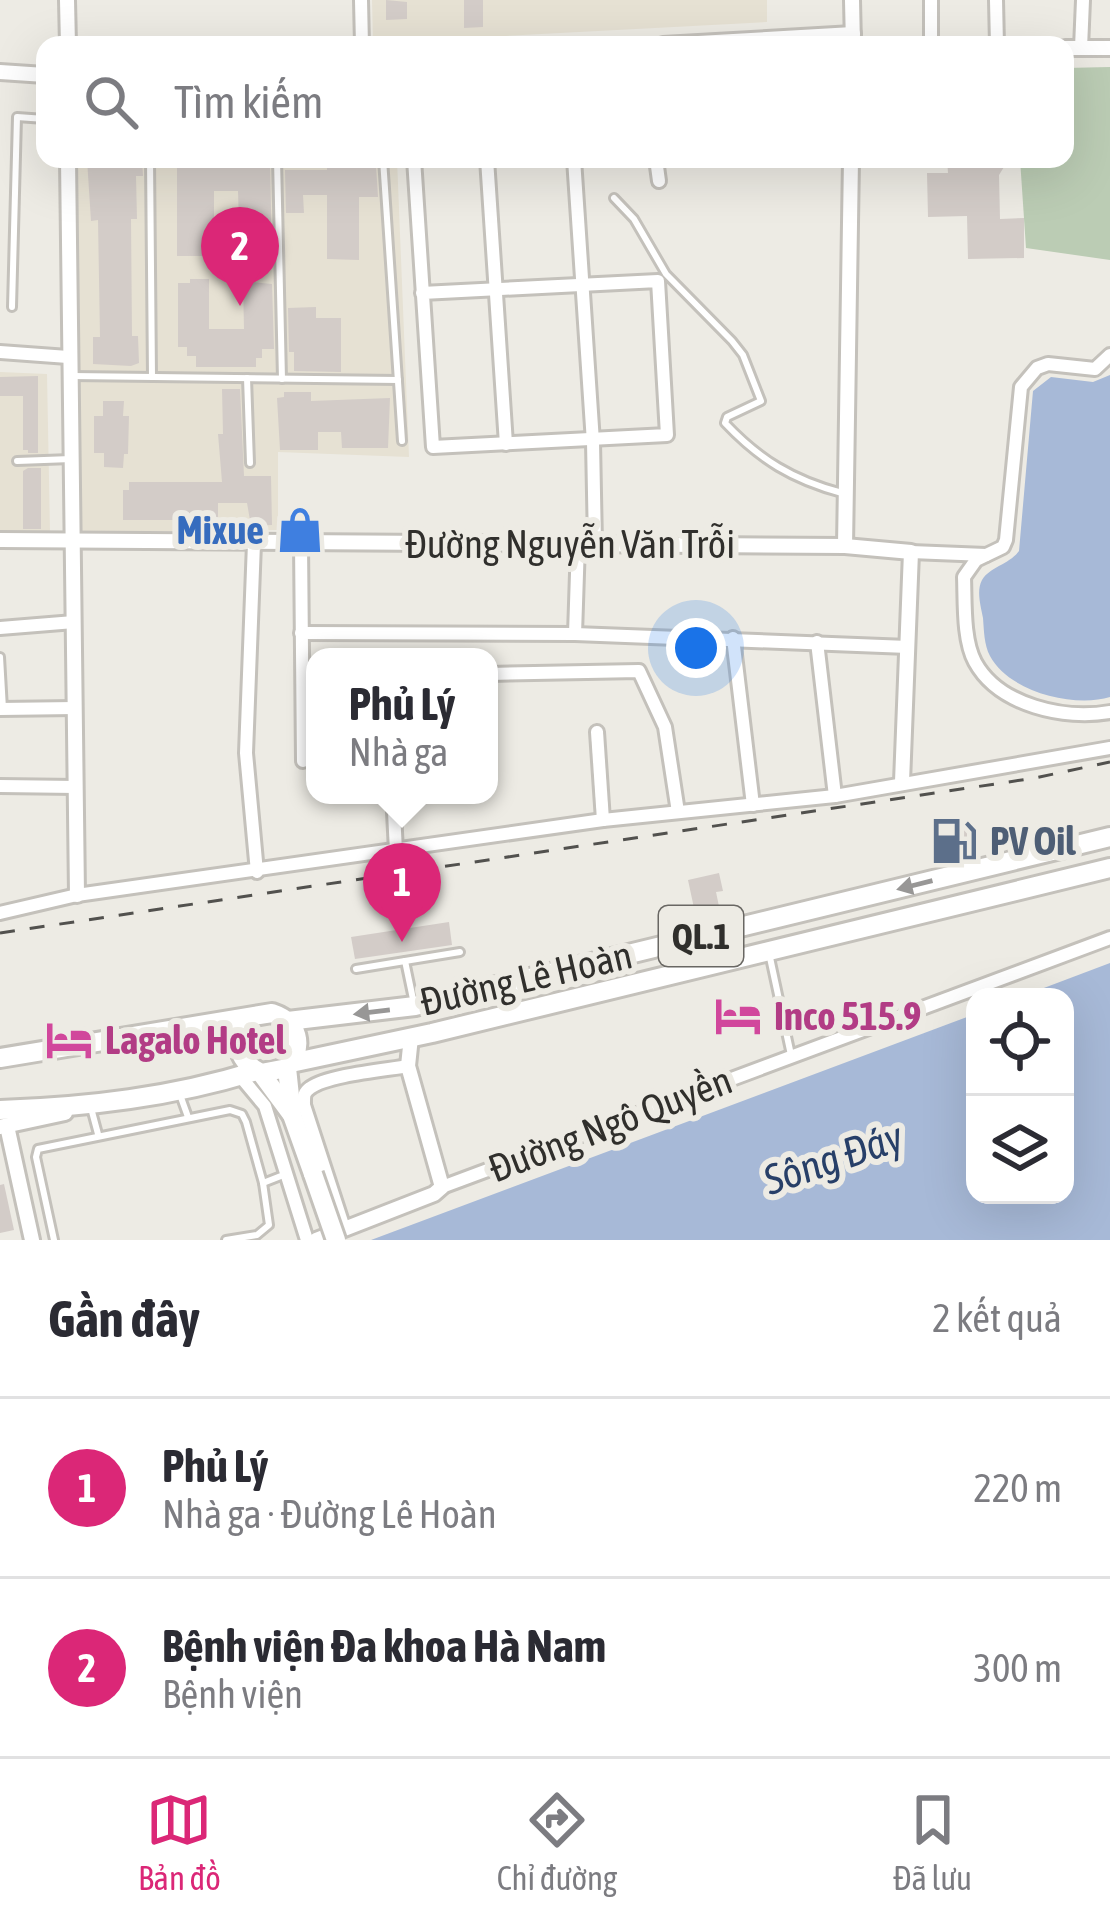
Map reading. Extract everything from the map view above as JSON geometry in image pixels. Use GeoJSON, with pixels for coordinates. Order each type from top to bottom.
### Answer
{"type":"FeatureCollection","features":[{"type":"Feature","properties":{"kind":"main road","name":"Đường Lê Hoàn"},"geometry":{"type":"LineString","coordinates":[[288,1021],[420,1004],[1110,837]]}},
{"type":"Feature","properties":{"kind":"main road","name":"Đường Lê Hoàn"},"geometry":{"type":"LineString","coordinates":[[289,1065],[1110,868]]}},
{"type":"Feature","properties":{"kind":"main road"},"geometry":{"type":"LineString","coordinates":[[978,869],[985,899]]}},
{"type":"Feature","properties":{"kind":"main road"},"geometry":{"type":"LineString","coordinates":[[707,934],[713,964]]}},
{"type":"Feature","properties":{"kind":"main road"},"geometry":{"type":"LineString","coordinates":[[420,1004],[432,1033]]}},
{"type":"Feature","properties":{"kind":"main road"},"geometry":{"type":"LineString","coordinates":[[0,1058],[272,1013],[288,1021],[298,1046],[289,1065],[292,1115],[340,1234]]}},
{"type":"Feature","properties":{"kind":"main road"},"geometry":{"type":"LineString","coordinates":[[254,1016],[238,1040],[242,1059],[292,1115]]}},
{"type":"Feature","properties":{"kind":"main road"},"geometry":{"type":"LineString","coordinates":[[2,1121],[179,1091],[289,1065]]}},
{"type":"Feature","properties":{"kind":"street"},"geometry":{"type":"LineString","coordinates":[[67,0],[68,36]]}},
{"type":"Feature","properties":{"kind":"street"},"geometry":{"type":"LineString","coordinates":[[361,0],[362,36]]}},
{"type":"Feature","properties":{"kind":"street"},"geometry":{"type":"LineString","coordinates":[[852,0],[853,36]]}},
{"type":"Feature","properties":{"kind":"street"},"geometry":{"type":"LineString","coordinates":[[931,0],[931,36]]}},
{"type":"Feature","properties":{"kind":"street"},"geometry":{"type":"LineString","coordinates":[[996,0],[997,36]]}},
{"type":"Feature","properties":{"kind":"street"},"geometry":{"type":"LineString","coordinates":[[1074,43],[1083,0]]}},
{"type":"Feature","properties":{"kind":"street"},"geometry":{"type":"LineString","coordinates":[[1074,48],[1110,48]]}},
{"type":"Feature","properties":{"kind":"street"},"geometry":{"type":"LineString","coordinates":[[0,72],[36,74]]}},
{"type":"Feature","properties":{"kind":"street"},"geometry":{"type":"LineString","coordinates":[[68,168],[77,895]]}},
{"type":"Feature","properties":{"kind":"street"},"geometry":{"type":"LineString","coordinates":[[415,168],[422,292],[433,446],[667,435],[662,278],[422,292]]}},
{"type":"Feature","properties":{"kind":"street"},"geometry":{"type":"LineString","coordinates":[[488,168],[506,444]]}},
{"type":"Feature","properties":{"kind":"street"},"geometry":{"type":"LineString","coordinates":[[575,168],[595,544]]}},
{"type":"Feature","properties":{"kind":"street"},"geometry":{"type":"LineString","coordinates":[[657,168],[659,181]]}},
{"type":"Feature","properties":{"kind":"street"},"geometry":{"type":"LineString","coordinates":[[845,546],[851,168]]}},
{"type":"Feature","properties":{"kind":"street"},"geometry":{"type":"LineString","coordinates":[[0,352],[68,357]]}},
{"type":"Feature","properties":{"kind":"street"},"geometry":{"type":"LineString","coordinates":[[1110,355],[1095,369],[1048,364],[1036,368],[1021,387],[1006,540],[1003,547],[968,567],[964,577],[971,651],[981,671],[998,687],[1064,715],[1110,712]]}},
{"type":"Feature","properties":{"kind":"street","name":"Đường Nguyễn Văn Trỗi"},"geometry":{"type":"LineString","coordinates":[[0,540],[845,546],[910,552]]}},
{"type":"Feature","properties":{"kind":"street"},"geometry":{"type":"LineString","coordinates":[[254,543],[246,754],[257,872]]}},
{"type":"Feature","properties":{"kind":"street"},"geometry":{"type":"LineString","coordinates":[[301,543],[303,761]]}},
{"type":"Feature","properties":{"kind":"street"},"geometry":{"type":"LineString","coordinates":[[575,634],[578,543]]}},
{"type":"Feature","properties":{"kind":"street"},"geometry":{"type":"LineString","coordinates":[[902,782],[910,552],[987,555]]}},
{"type":"Feature","properties":{"kind":"street"},"geometry":{"type":"LineString","coordinates":[[0,628],[74,622]]}},
{"type":"Feature","properties":{"kind":"street"},"geometry":{"type":"LineString","coordinates":[[301,633],[575,634],[908,646]]}},
{"type":"Feature","properties":{"kind":"street"},"geometry":{"type":"LineString","coordinates":[[733,638],[753,805]]}},
{"type":"Feature","properties":{"kind":"street"},"geometry":{"type":"LineString","coordinates":[[817,642],[835,796]]}},
{"type":"Feature","properties":{"kind":"street"},"geometry":{"type":"LineString","coordinates":[[498,674],[639,671],[665,728],[678,812]]}},
{"type":"Feature","properties":{"kind":"street"},"geometry":{"type":"LineString","coordinates":[[1,709],[75,708]]}},
{"type":"Feature","properties":{"kind":"street"},"geometry":{"type":"LineString","coordinates":[[597,732],[603,820]]}},
{"type":"Feature","properties":{"kind":"street"},"geometry":{"type":"LineString","coordinates":[[0,913],[77,895],[603,820],[835,796],[1110,748]]}},
{"type":"Feature","properties":{"kind":"street"},"geometry":{"type":"LineString","coordinates":[[0,786],[76,787]]}},
{"type":"Feature","properties":{"kind":"street"},"geometry":{"type":"LineString","coordinates":[[396,851],[394,812],[398,804]]}},
{"type":"Feature","properties":{"kind":"street","name":"Đường Ngô Quyền"},"geometry":{"type":"LineString","coordinates":[[312,1240],[340,1234],[442,1187],[1110,938]]}},
{"type":"Feature","properties":{"kind":"street"},"geometry":{"type":"LineString","coordinates":[[411,1037],[408,1066],[442,1187]]}},
{"type":"Feature","properties":{"kind":"street"},"geometry":{"type":"LineString","coordinates":[[340,1234],[304,1096],[312,1086],[408,1066]]}},
{"type":"Feature","properties":{"kind":"street"},"geometry":{"type":"LineString","coordinates":[[252,1074],[312,1240]]}},
{"type":"Feature","properties":{"kind":"street"},"geometry":{"type":"LineString","coordinates":[[2,1121],[32,1240]]}},
{"type":"Feature","properties":{"kind":"lane"},"geometry":{"type":"LineString","coordinates":[[12,307],[17,117],[36,118]]}},
{"type":"Feature","properties":{"kind":"lane"},"geometry":{"type":"LineString","coordinates":[[150,168],[152,377]]}},
{"type":"Feature","properties":{"kind":"lane"},"geometry":{"type":"LineString","coordinates":[[277,168],[282,379]]}},
{"type":"Feature","properties":{"kind":"lane"},"geometry":{"type":"LineString","coordinates":[[384,168],[402,440]]}},
{"type":"Feature","properties":{"kind":"lane"},"geometry":{"type":"LineString","coordinates":[[614,198],[634,219],[662,278],[743,355],[761,401],[727,417],[725,423],[776,469],[846,494]]}},
{"type":"Feature","properties":{"kind":"lane"},"geometry":{"type":"LineString","coordinates":[[68,376],[398,380]]}},
{"type":"Feature","properties":{"kind":"lane"},"geometry":{"type":"LineString","coordinates":[[247,378],[250,464]]}},
{"type":"Feature","properties":{"kind":"lane"},"geometry":{"type":"LineString","coordinates":[[17,461],[70,459]]}},
{"type":"Feature","properties":{"kind":"lane"},"geometry":{"type":"LineString","coordinates":[[0,657],[1,709]]}},
{"type":"Feature","properties":{"kind":"lane"},"geometry":{"type":"LineString","coordinates":[[356,969],[460,952]]}},
{"type":"Feature","properties":{"kind":"lane"},"geometry":{"type":"LineString","coordinates":[[769,952],[791,1055]]}},
{"type":"Feature","properties":{"kind":"lane"},"geometry":{"type":"LineString","coordinates":[[405,961],[420,1004]]}},
{"type":"Feature","properties":{"kind":"lane"},"geometry":{"type":"LineString","coordinates":[[179,1091],[188,1117]]}},
{"type":"Feature","properties":{"kind":"lane"},"geometry":{"type":"LineString","coordinates":[[90,1107],[98,1134]]}},
{"type":"Feature","properties":{"kind":"lane"},"geometry":{"type":"LineString","coordinates":[[54,1240],[37,1150],[230,1110],[242,1114],[269,1225],[257,1235],[226,1240]]}},
{"type":"Feature","properties":{"kind":"lane"},"geometry":{"type":"LineString","coordinates":[[262,1183],[286,1174]]}},
{"type":"Feature","properties":{"kind":"shaded area"},"geometry":{"type":"Polygon","coordinates":[[[372,0],[767,0],[767,22],[504,36],[373,36],[372,0]]]}},
{"type":"Feature","properties":{"kind":"shaded area"},"geometry":{"type":"Polygon","coordinates":[[[76,168],[397,168],[409,457],[278,452],[278,530],[81,532],[76,168]]]}},
{"type":"Feature","properties":{"kind":"shaded area"},"geometry":{"type":"Polygon","coordinates":[[[0,372],[47,374],[50,532],[0,532],[0,372]]]}},
{"type":"Feature","properties":{"kind":"green space"},"geometry":{"type":"Polygon","coordinates":[[[1110,67],[1110,260],[1026,248],[1021,168],[1074,168],[1074,68],[1110,67]]]}},
{"type":"Feature","properties":{"kind":"water"},"geometry":{"type":"Polygon","coordinates":[[[1110,375],[1110,697],[1061,698],[1027,688],[999,669],[987,647],[979,589],[986,576],[1019,551],[1033,391],[1051,377],[1093,382],[1110,375]]]}},
{"type":"Feature","properties":{"kind":"water","name":"Sông Đáy"},"geometry":{"type":"Polygon","coordinates":[[[1110,963],[1110,1240],[371,1240],[966,1017],[966,1204],[1074,1204],[1074,988],[1044,988],[1110,963]]]}},
{"type":"Feature","properties":{"kind":"building"},"geometry":{"type":"Polygon","coordinates":[[[386,0],[407,2],[407,19],[386,20],[386,0]]]}},
{"type":"Feature","properties":{"kind":"building"},"geometry":{"type":"Polygon","coordinates":[[[464,0],[483,0],[483,27],[464,28],[464,0]]]}},
{"type":"Feature","properties":{"kind":"building"},"geometry":{"type":"Polygon","coordinates":[[[88,168],[143,168],[143,176],[136,176],[137,219],[131,219],[132,336],[138,336],[139,363],[131,366],[93,364],[93,337],[100,337],[98,220],[91,221],[88,168]]]}},
{"type":"Feature","properties":{"kind":"building"},"geometry":{"type":"Polygon","coordinates":[[[177,168],[270,168],[272,256],[177,256],[177,168]],[[214,191],[214,223],[239,223],[238,191],[214,191]]]}},
{"type":"Feature","properties":{"kind":"building"},"geometry":{"type":"Polygon","coordinates":[[[376,168],[378,197],[359,197],[359,260],[327,259],[327,195],[303,195],[304,213],[286,213],[285,170],[376,168]]]}},
{"type":"Feature","properties":{"kind":"building"},"geometry":{"type":"Polygon","coordinates":[[[948,168],[1003,168],[999,175],[1000,219],[1024,218],[1024,258],[968,259],[967,216],[928,217],[927,173],[948,173],[948,168]]]}},
{"type":"Feature","properties":{"kind":"building"},"geometry":{"type":"Polygon","coordinates":[[[190,279],[209,279],[209,329],[244,329],[243,281],[272,284],[274,349],[262,349],[256,367],[196,367],[196,356],[187,356],[187,347],[178,347],[178,283],[190,283],[190,279]]]}},
{"type":"Feature","properties":{"kind":"building"},"geometry":{"type":"Polygon","coordinates":[[[316,307],[316,318],[341,318],[341,372],[294,371],[288,308],[316,307]]]}},
{"type":"Feature","properties":{"kind":"building"},"geometry":{"type":"Polygon","coordinates":[[[38,376],[38,453],[28,453],[23,450],[23,396],[0,396],[0,377],[38,376]]]}},
{"type":"Feature","properties":{"kind":"building"},"geometry":{"type":"Polygon","coordinates":[[[222,389],[240,389],[244,476],[271,476],[272,525],[251,526],[247,503],[218,503],[218,520],[123,520],[123,490],[129,490],[129,482],[222,482],[218,434],[223,434],[222,389]]]}},
{"type":"Feature","properties":{"kind":"building"},"geometry":{"type":"Polygon","coordinates":[[[284,392],[311,392],[311,401],[390,398],[388,448],[342,448],[341,432],[318,432],[318,450],[280,450],[277,398],[284,397],[284,392]]]}},
{"type":"Feature","properties":{"kind":"building"},"geometry":{"type":"Polygon","coordinates":[[[103,401],[124,401],[123,416],[129,416],[123,468],[104,467],[104,453],[94,453],[94,416],[103,416],[103,401]]]}},
{"type":"Feature","properties":{"kind":"building"},"geometry":{"type":"Polygon","coordinates":[[[41,468],[41,529],[23,529],[23,471],[41,468]]]}},
{"type":"Feature","properties":{"kind":"building"},"geometry":{"type":"Polygon","coordinates":[[[968,829],[972,845],[946,852],[941,836],[968,829]]]}},
{"type":"Feature","properties":{"kind":"building"},"geometry":{"type":"Polygon","coordinates":[[[719,873],[723,891],[716,892],[721,916],[697,922],[688,880],[719,873]]]}},
{"type":"Feature","properties":{"kind":"building"},"geometry":{"type":"Polygon","coordinates":[[[449,922],[452,945],[355,959],[351,937],[449,922]]]}},
{"type":"Feature","properties":{"kind":"building"},"geometry":{"type":"Polygon","coordinates":[[[4,1184],[14,1230],[0,1233],[0,1185],[4,1184]]]}},
{"type":"Feature","properties":{"kind":"railway"},"geometry":{"type":"LineString","coordinates":[[0,933],[1035,778],[1110,762]]}},
{"type":"Feature","properties":{"kind":"place","name":"Bệnh viện Đa khoa Hà Nam"},"geometry":{"type":"Point","coordinates":[240,306]}},
{"type":"Feature","properties":{"kind":"place","name":"Mixue"},"geometry":{"type":"Point","coordinates":[300,530]}},
{"type":"Feature","properties":{"kind":"place","name":"PV Oil"},"geometry":{"type":"Point","coordinates":[954,841]}},
{"type":"Feature","properties":{"kind":"place","name":"Phủ Lý"},"geometry":{"type":"Point","coordinates":[402,942]}},
{"type":"Feature","properties":{"kind":"place","name":"Inco 515.9"},"geometry":{"type":"Point","coordinates":[738,1016]}},
{"type":"Feature","properties":{"kind":"place","name":"Lagalo Hotel"},"geometry":{"type":"Point","coordinates":[69,1040]}}]}
